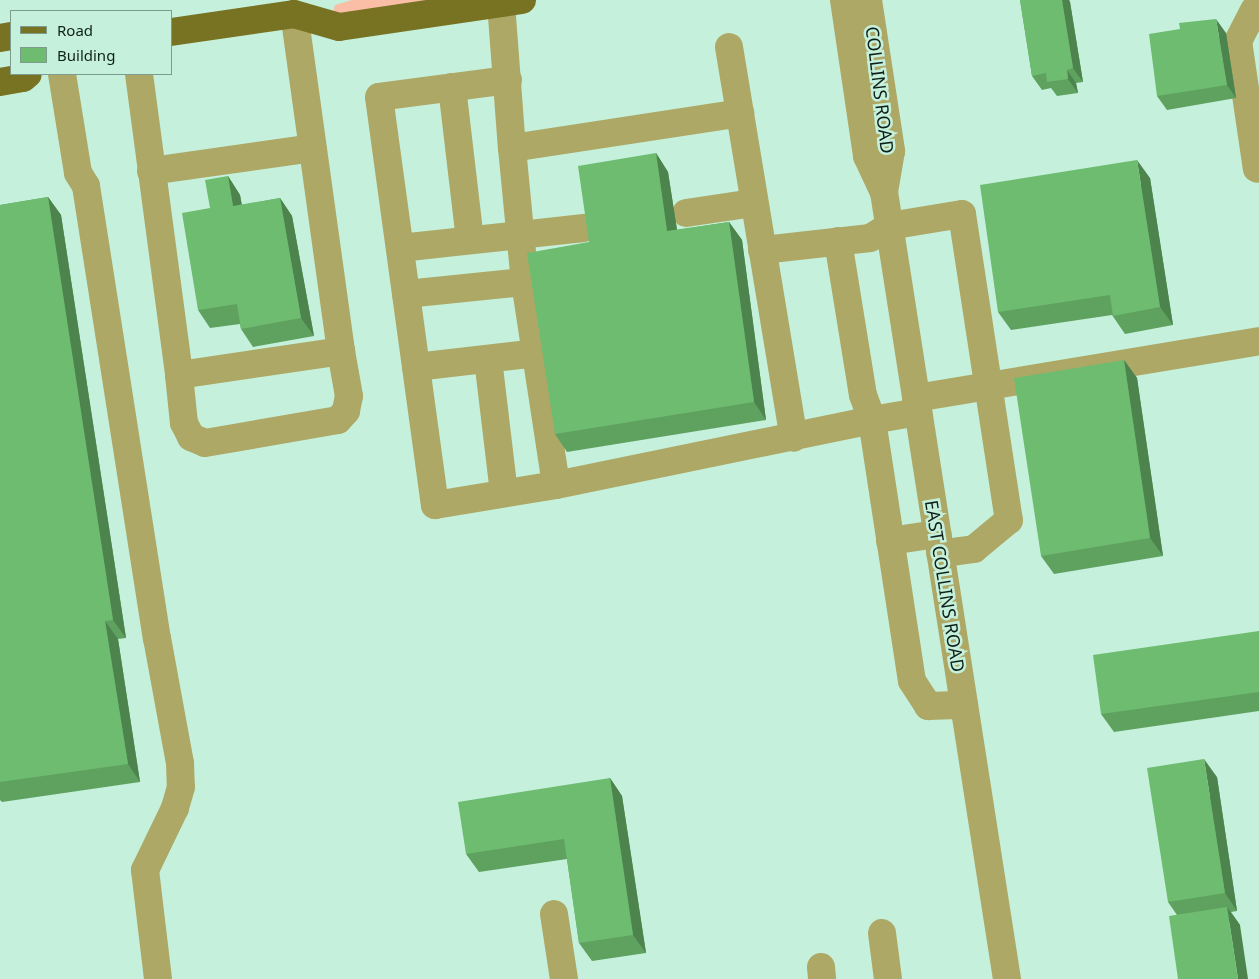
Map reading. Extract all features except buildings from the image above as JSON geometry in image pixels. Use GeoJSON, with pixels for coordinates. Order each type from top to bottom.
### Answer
{"type":"FeatureCollection","features":[{"type":"Feature","properties":{"kind":"main road"},"geometry":{"type":"LineString","coordinates":[[172,32],[303,7],[339,27],[509,1]]}},
{"type":"Feature","properties":{"kind":"main road"},"geometry":{"type":"LineString","coordinates":[[0,82],[23,78],[27,75]]}},
{"type":"Feature","properties":{"kind":"street","name":"COLLINS ROAD"},"geometry":{"type":"LineString","coordinates":[[844,0],[867,156],[884,192]]}},
{"type":"Feature","properties":{"kind":"street","name":"COLLINS ROAD"},"geometry":{"type":"LineString","coordinates":[[868,0],[891,151],[884,192]]}},
{"type":"Feature","properties":{"kind":"street"},"geometry":{"type":"LineString","coordinates":[[509,1],[508,80],[512,148],[522,234],[525,282],[556,484]]}},
{"type":"Feature","properties":{"kind":"street"},"geometry":{"type":"LineString","coordinates":[[139,75],[184,423],[191,437],[206,443],[338,420],[346,411],[349,396],[312,148],[303,7]]}},
{"type":"Feature","properties":{"kind":"street"},"geometry":{"type":"LineString","coordinates":[[1254,10],[1238,41],[1257,169]]}},
{"type":"Feature","properties":{"kind":"street"},"geometry":{"type":"LineString","coordinates":[[729,47],[794,438]]}},
{"type":"Feature","properties":{"kind":"street"},"geometry":{"type":"LineString","coordinates":[[62,75],[78,173],[86,186],[157,638],[176,730],[181,787],[175,808],[145,870],[158,979]]}},
{"type":"Feature","properties":{"kind":"street"},"geometry":{"type":"LineString","coordinates":[[508,80],[379,97],[435,505],[556,484],[794,438],[872,420],[988,385],[1259,341]]}},
{"type":"Feature","properties":{"kind":"street"},"geometry":{"type":"LineString","coordinates":[[452,87],[470,240]]}},
{"type":"Feature","properties":{"kind":"street"},"geometry":{"type":"LineString","coordinates":[[512,148],[740,114]]}},
{"type":"Feature","properties":{"kind":"street"},"geometry":{"type":"LineString","coordinates":[[151,171],[312,148]]}},
{"type":"Feature","properties":{"kind":"street","name":"EAST COLLINS ROAD"},"geometry":{"type":"LineString","coordinates":[[884,192],[1007,979]]}},
{"type":"Feature","properties":{"kind":"street"},"geometry":{"type":"LineString","coordinates":[[686,213],[754,203]]}},
{"type":"Feature","properties":{"kind":"street"},"geometry":{"type":"LineString","coordinates":[[762,250],[870,238],[889,226],[962,214],[1009,520],[974,549],[939,544],[890,541]]}},
{"type":"Feature","properties":{"kind":"street"},"geometry":{"type":"LineString","coordinates":[[400,248],[584,228]]}},
{"type":"Feature","properties":{"kind":"street"},"geometry":{"type":"LineString","coordinates":[[838,241],[864,395],[872,420],[912,681],[928,706],[964,705]]}},
{"type":"Feature","properties":{"kind":"street"},"geometry":{"type":"LineString","coordinates":[[406,294],[525,282]]}},
{"type":"Feature","properties":{"kind":"street"},"geometry":{"type":"LineString","coordinates":[[179,375],[341,351]]}},
{"type":"Feature","properties":{"kind":"street"},"geometry":{"type":"LineString","coordinates":[[416,367],[537,353]]}},
{"type":"Feature","properties":{"kind":"street"},"geometry":{"type":"LineString","coordinates":[[488,359],[504,493]]}},
{"type":"Feature","properties":{"kind":"street"},"geometry":{"type":"LineString","coordinates":[[554,914],[564,979]]}},
{"type":"Feature","properties":{"kind":"street"},"geometry":{"type":"LineString","coordinates":[[882,933],[888,979]]}},
{"type":"Feature","properties":{"kind":"shaded area"},"geometry":{"type":"Polygon","coordinates":[[[352,0],[437,0],[336,15],[333,12],[335,5],[352,0]]]}}]}
